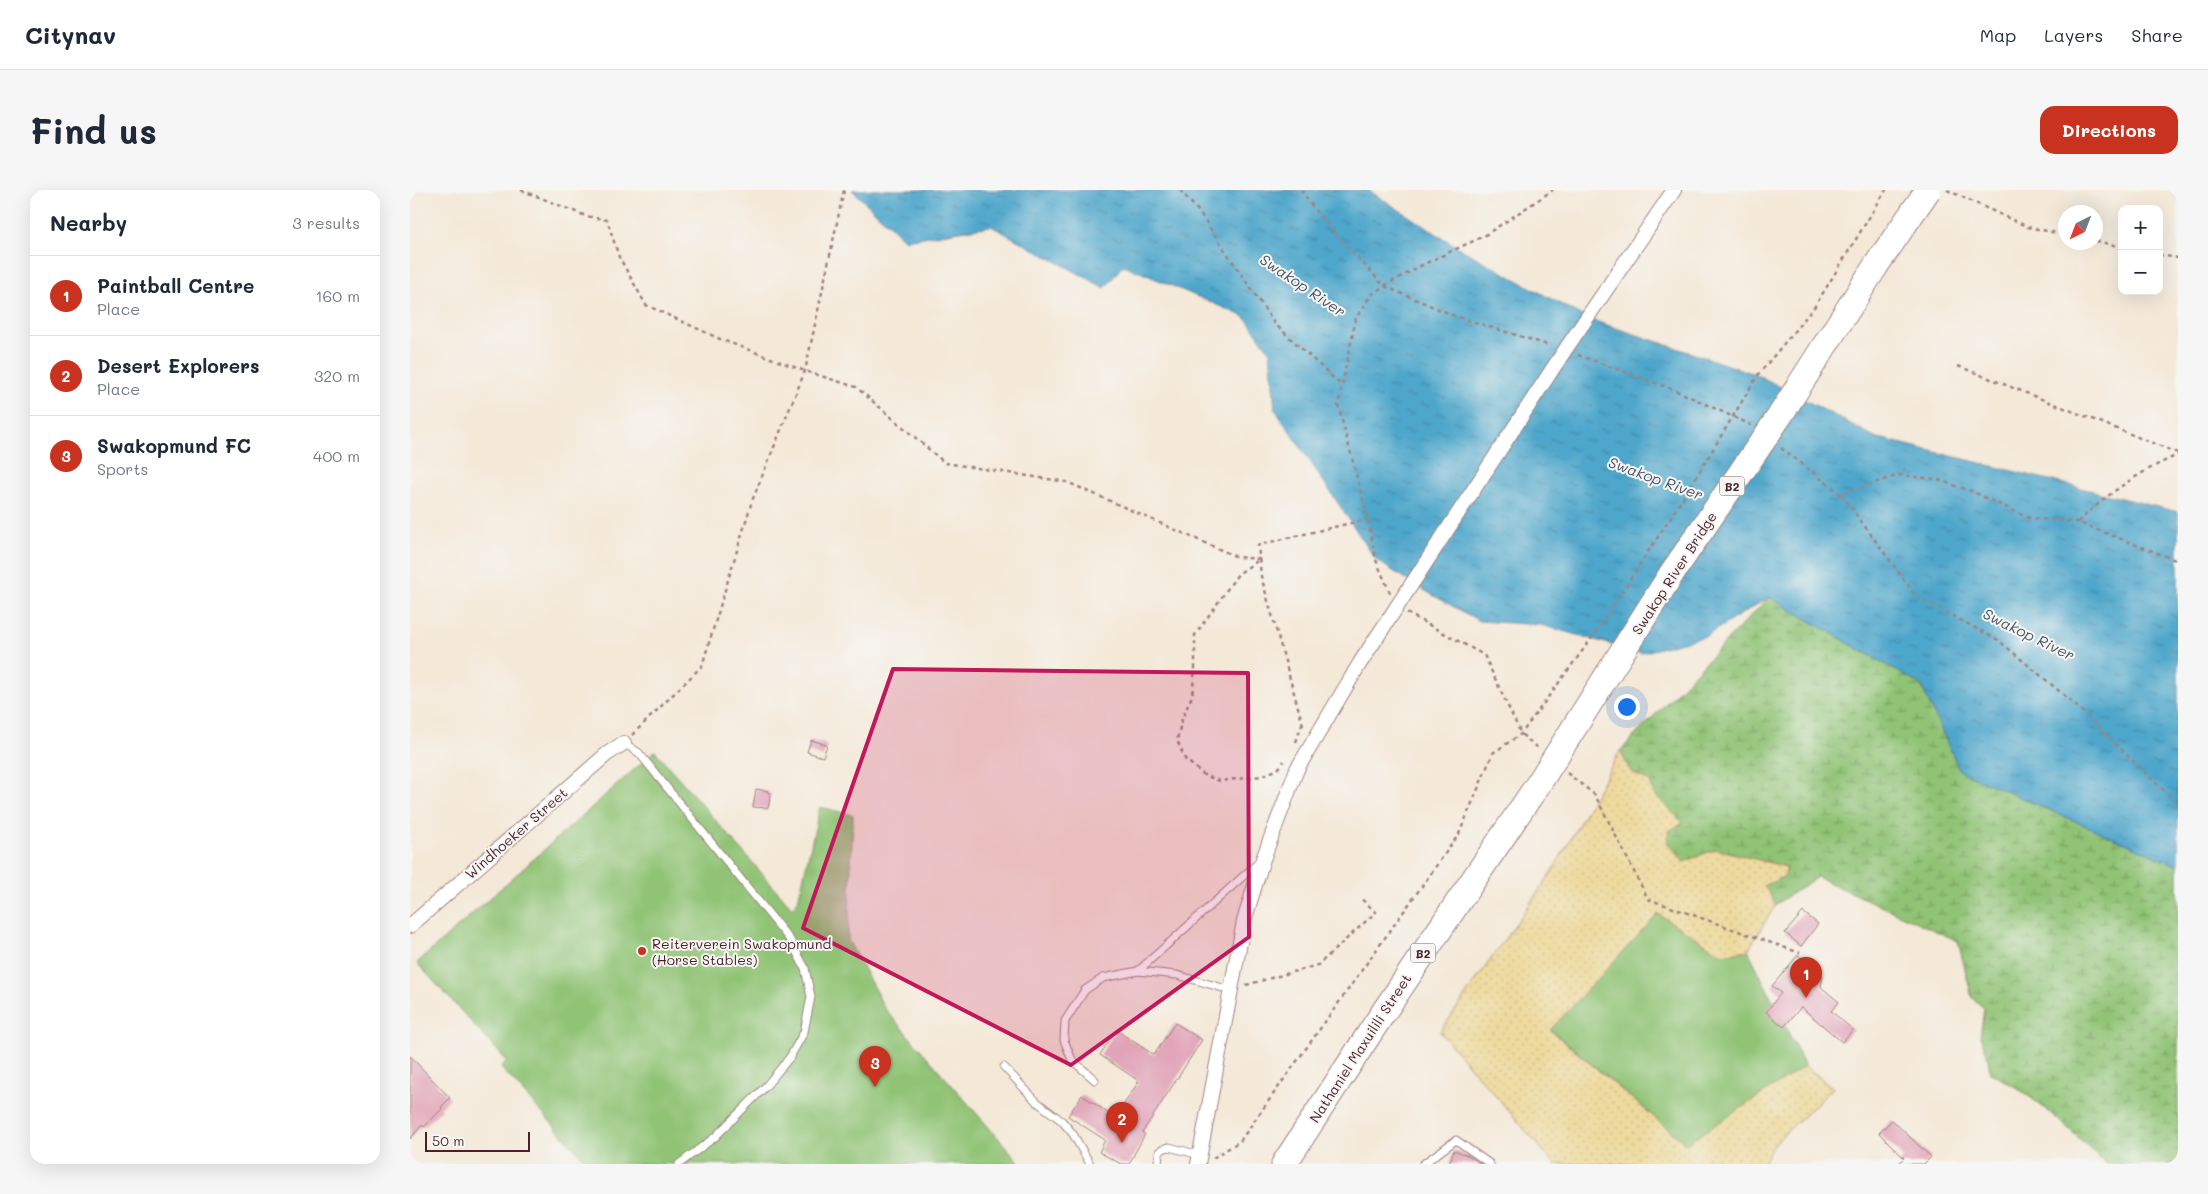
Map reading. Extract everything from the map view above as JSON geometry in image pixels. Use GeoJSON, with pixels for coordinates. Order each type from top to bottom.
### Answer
{"type":"FeatureCollection","features":[{"type":"Feature","properties":{"kind":"highway","name":"Swakop River Bridge"},"geometry":{"type":"LineString","coordinates":[[1538,783],[1672,572],[1779,417],[1877,264],[1928,190]]}},
{"type":"Feature","properties":{"kind":"highway","name":"Nathaniel Maxuilili Street"},"geometry":{"type":"LineString","coordinates":[[1284,1164],[1379,1018],[1538,783]]}},
{"type":"Feature","properties":{"kind":"street"},"geometry":{"type":"LineString","coordinates":[[1203,1160],[1230,990],[1244,921],[1263,859],[1297,769],[1360,663],[1565,350],[1674,190]]}},
{"type":"Feature","properties":{"kind":"street","name":"Windhoeker Street"},"geometry":{"type":"LineString","coordinates":[[410,926],[607,754],[624,743]]}},
{"type":"Feature","properties":{"kind":"lane"},"geometry":{"type":"LineString","coordinates":[[624,743],[639,753],[790,940],[805,968],[811,997],[804,1032],[790,1057],[766,1086],[715,1137],[679,1164]]}},
{"type":"Feature","properties":{"kind":"lane"},"geometry":{"type":"LineString","coordinates":[[1138,970],[1263,859]]}},
{"type":"Feature","properties":{"kind":"lane"},"geometry":{"type":"LineString","coordinates":[[1095,1080],[1072,1060],[1064,1040],[1065,1021],[1085,990],[1103,978],[1138,970],[1178,975],[1230,990]]}},
{"type":"Feature","properties":{"kind":"lane"},"geometry":{"type":"LineString","coordinates":[[1004,1067],[1037,1102],[1062,1121],[1074,1134],[1090,1164]]}},
{"type":"Feature","properties":{"kind":"lane"},"geometry":{"type":"LineString","coordinates":[[1423,1164],[1456,1140],[1486,1163]]}},
{"type":"Feature","properties":{"kind":"lane"},"geometry":{"type":"LineString","coordinates":[[1158,1164],[1159,1153],[1163,1149],[1170,1147],[1203,1160]]}},
{"type":"Feature","properties":{"kind":"path"},"geometry":{"type":"LineString","coordinates":[[521,190],[586,216],[607,220],[619,257],[646,305],[720,339],[856,387],[945,463],[1068,482],[1237,557],[1260,558]]}},
{"type":"Feature","properties":{"kind":"path"},"geometry":{"type":"LineString","coordinates":[[624,743],[702,666],[752,501],[805,370],[844,190]]}},
{"type":"Feature","properties":{"kind":"path"},"geometry":{"type":"LineString","coordinates":[[1180,190],[1200,214],[1274,323],[1341,385]]}},
{"type":"Feature","properties":{"kind":"path"},"geometry":{"type":"LineString","coordinates":[[1301,190],[1320,216],[1384,286],[1456,316],[1565,350],[1675,390],[1732,415],[1754,428]]}},
{"type":"Feature","properties":{"kind":"path"},"geometry":{"type":"LineString","coordinates":[[1543,753],[1521,734],[1484,656],[1396,608],[1376,560],[1368,519],[1338,406],[1356,318],[1372,294],[1426,263],[1484,236],[1553,190]]}},
{"type":"Feature","properties":{"kind":"path"},"geometry":{"type":"LineString","coordinates":[[1203,1160],[1240,1141],[1460,834],[1493,753],[1521,734],[1591,639],[1689,489],[1732,415],[1758,375],[1815,306],[1886,190]]}},
{"type":"Feature","properties":{"kind":"path"},"geometry":{"type":"LineString","coordinates":[[1947,190],[2028,227],[2058,233]]}},
{"type":"Feature","properties":{"kind":"path"},"geometry":{"type":"LineString","coordinates":[[2103,243],[2118,246]]}},
{"type":"Feature","properties":{"kind":"path"},"geometry":{"type":"LineString","coordinates":[[2163,255],[2178,258]]}},
{"type":"Feature","properties":{"kind":"path"},"geometry":{"type":"LineString","coordinates":[[1958,366],[2178,454]]}},
{"type":"Feature","properties":{"kind":"path"},"geometry":{"type":"LineString","coordinates":[[1778,446],[1841,494],[1916,596],[1998,640],[2070,700],[2178,804]]}},
{"type":"Feature","properties":{"kind":"path"},"geometry":{"type":"LineString","coordinates":[[2077,522],[2097,504],[2130,480],[2178,454]]}},
{"type":"Feature","properties":{"kind":"path"},"geometry":{"type":"LineString","coordinates":[[1841,494],[1899,475],[1935,479],[1971,490],[2029,518],[2077,522],[2178,561]]}},
{"type":"Feature","properties":{"kind":"path"},"geometry":{"type":"LineString","coordinates":[[1309,748],[1262,576],[1258,545],[1368,519]]}},
{"type":"Feature","properties":{"kind":"path"},"geometry":{"type":"LineString","coordinates":[[1260,558],[1238,574],[1195,635],[1196,668],[1192,696],[1182,719],[1177,740],[1185,759],[1204,776],[1220,781],[1262,776],[1278,769],[1287,758]]}},
{"type":"Feature","properties":{"kind":"path"},"geometry":{"type":"LineString","coordinates":[[1294,746],[1302,724]]}},
{"type":"Feature","properties":{"kind":"path"},"geometry":{"type":"LineString","coordinates":[[1565,771],[1594,795],[1648,899],[1800,953]]}},
{"type":"Feature","properties":{"kind":"path"},"geometry":{"type":"LineString","coordinates":[[1230,990],[1318,965],[1376,912],[1359,897]]}},
{"type":"Feature","properties":{"kind":"highlighted area"},"geometry":{"type":"Polygon","coordinates":[[[893,669],[1248,673],[1249,937],[1071,1065],[803,928],[893,669]]]}},
{"type":"Feature","properties":{"kind":"green space"},"geometry":{"type":"Polygon","coordinates":[[[1769,597],[1921,685],[1960,771],[2178,866],[2178,1164],[2107,1164],[2037,1102],[1990,1073],[1987,1053],[1980,1037],[1984,1008],[1972,998],[1958,941],[1817,877],[1776,904],[1764,886],[1785,876],[1786,867],[1716,849],[1684,862],[1667,842],[1669,831],[1683,823],[1654,794],[1650,782],[1631,772],[1620,751],[1769,597]]]}},
{"type":"Feature","properties":{"kind":"green space","name":"Reiterverein Swakopmund (Horse Stables)"},"geometry":{"type":"Polygon","coordinates":[[[655,751],[792,908],[798,901],[820,807],[853,815],[848,940],[885,1009],[1021,1164],[589,1164],[501,1068],[507,1061],[417,963],[655,751]]]}},
{"type":"Feature","properties":{"kind":"green space"},"geometry":{"type":"Polygon","coordinates":[[[1658,914],[1722,954],[1748,950],[1805,1066],[1686,1144],[1550,1029],[1658,914]]]}},
{"type":"Feature","properties":{"kind":"sand"},"geometry":{"type":"Polygon","coordinates":[[[1620,751],[1631,772],[1650,782],[1654,794],[1683,823],[1669,831],[1667,842],[1684,862],[1716,849],[1786,867],[1785,876],[1764,886],[1776,904],[1748,950],[1722,954],[1658,914],[1550,1030],[1686,1144],[1805,1066],[1833,1088],[1775,1143],[1762,1164],[1555,1164],[1440,1032],[1552,872],[1620,751]]]}},
{"type":"Feature","properties":{"kind":"water","name":"Swakop River"},"geometry":{"type":"Polygon","coordinates":[[[852,190],[1368,190],[1459,248],[1586,318],[1758,375],[1875,437],[2178,512],[2178,866],[1960,771],[1921,685],[1769,597],[1706,636],[1641,653],[1541,625],[1479,621],[1413,584],[1376,560],[1275,409],[1270,352],[1245,317],[1123,265],[1105,288],[991,226],[905,240],[852,190]]]}},
{"type":"Feature","properties":{"kind":"building"},"geometry":{"type":"Polygon","coordinates":[[[811,740],[827,745],[823,757],[807,752],[811,740]]]}},
{"type":"Feature","properties":{"kind":"building"},"geometry":{"type":"Polygon","coordinates":[[[756,789],[771,793],[768,808],[753,807],[756,789]]]}},
{"type":"Feature","properties":{"kind":"building"},"geometry":{"type":"Polygon","coordinates":[[[1803,912],[1818,924],[1801,946],[1785,933],[1803,912]]]}},
{"type":"Feature","properties":{"kind":"building"},"geometry":{"type":"Polygon","coordinates":[[[1798,955],[1823,976],[1821,987],[1839,1002],[1831,1011],[1853,1030],[1842,1042],[1801,1007],[1784,1027],[1766,1012],[1781,993],[1772,986],[1798,955]]]}},
{"type":"Feature","properties":{"kind":"building"},"geometry":{"type":"Polygon","coordinates":[[[1175,1023],[1202,1040],[1142,1133],[1145,1134],[1129,1164],[1121,1164],[1099,1152],[1105,1140],[1068,1116],[1082,1095],[1115,1118],[1139,1081],[1100,1055],[1116,1030],[1154,1055],[1175,1023]]]}},
{"type":"Feature","properties":{"kind":"building"},"geometry":{"type":"Polygon","coordinates":[[[410,1056],[450,1098],[441,1107],[442,1109],[424,1127],[422,1125],[410,1139],[410,1056]]]}},
{"type":"Feature","properties":{"kind":"building"},"geometry":{"type":"Polygon","coordinates":[[[1892,1120],[1931,1157],[1924,1164],[1898,1164],[1904,1158],[1879,1133],[1892,1120]]]}},
{"type":"Feature","properties":{"kind":"building"},"geometry":{"type":"Polygon","coordinates":[[[1454,1150],[1469,1156],[1481,1164],[1449,1164],[1454,1150]]]}},
{"type":"Feature","properties":{"kind":"place","name":"Reiterverein Swakopmund (Horse Stables)"},"geometry":{"type":"Point","coordinates":[642,951]}},
{"type":"Feature","properties":{"kind":"place","name":"Paintball Centre"},"geometry":{"type":"Point","coordinates":[1806,998]}},
{"type":"Feature","properties":{"kind":"place","name":"Swakopmund FC"},"geometry":{"type":"Point","coordinates":[875,1087]}},
{"type":"Feature","properties":{"kind":"place","name":"Desert Explorers"},"geometry":{"type":"Point","coordinates":[1122,1143]}}]}
